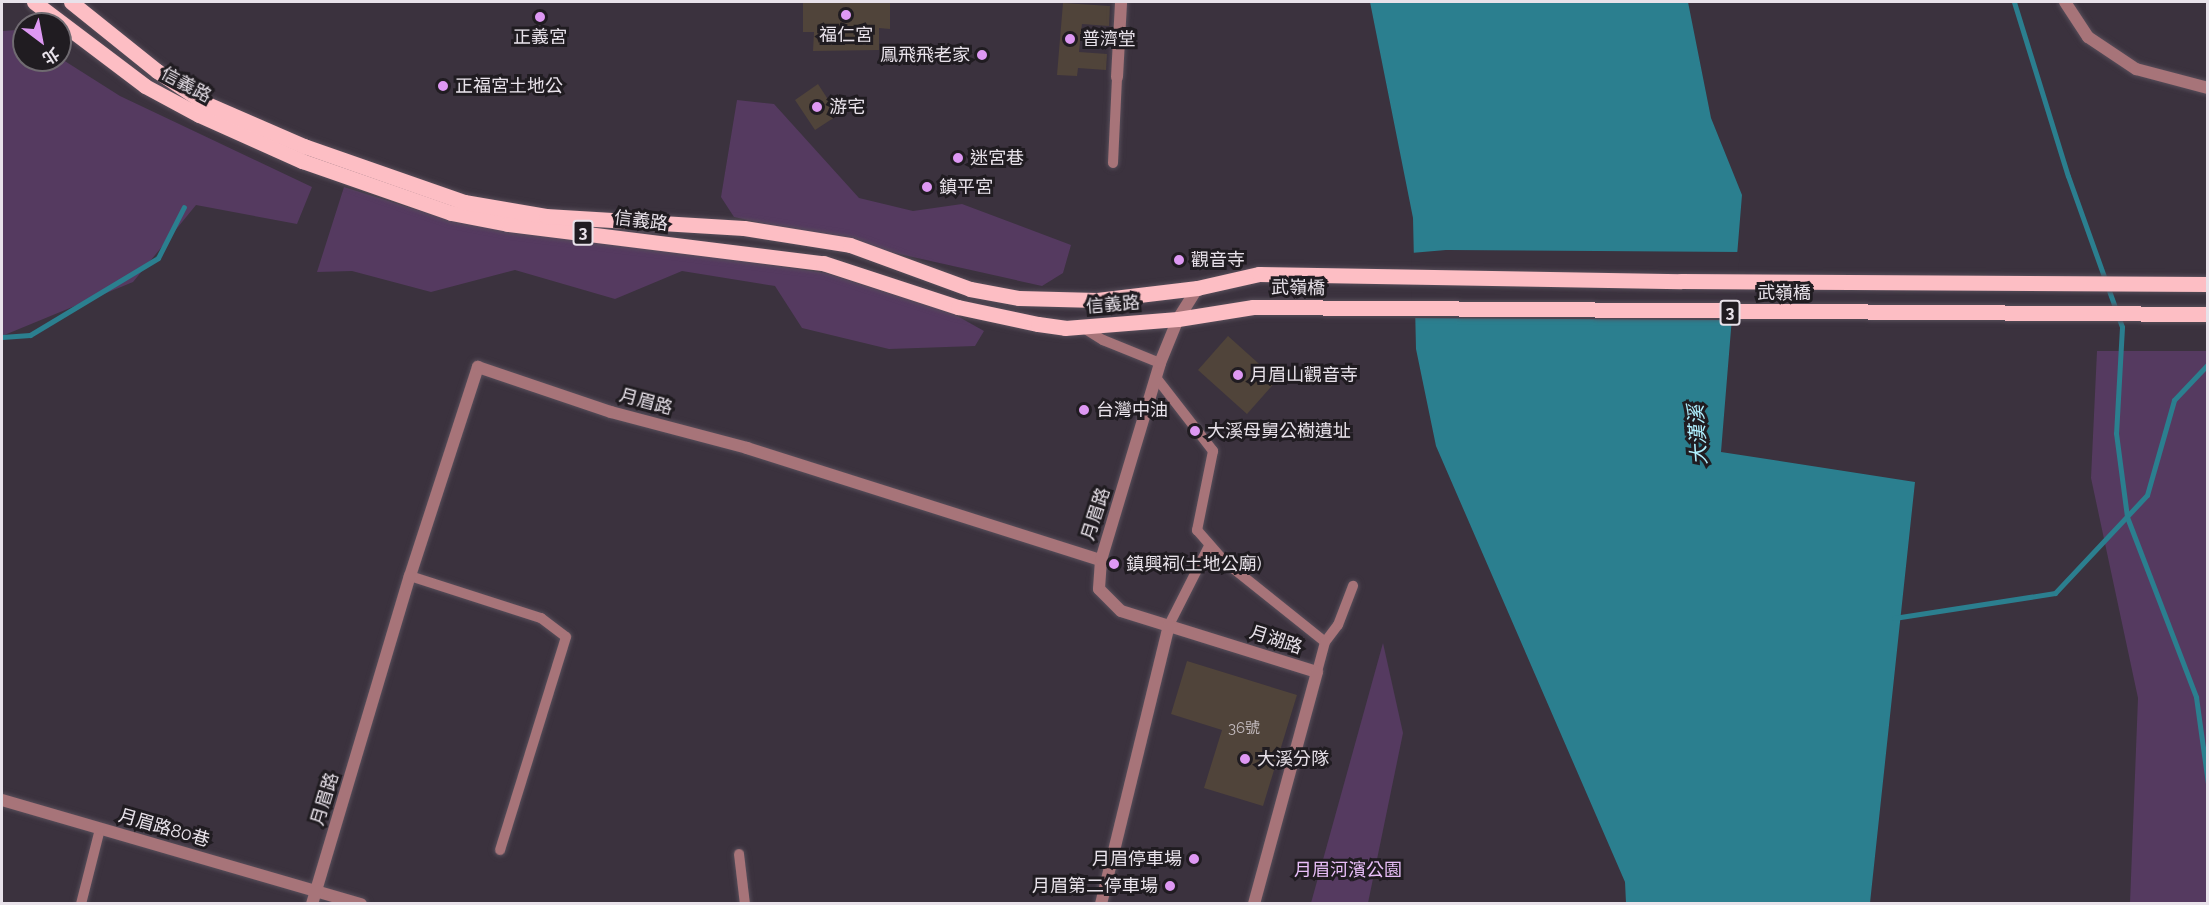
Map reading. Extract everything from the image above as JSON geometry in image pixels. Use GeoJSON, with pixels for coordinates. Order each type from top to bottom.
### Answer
{"type":"FeatureCollection","features":[{"type":"Feature","properties":{"kind":"main road","name":"信義路"},"geometry":{"type":"LineString","coordinates":[[33,2],[145,86],[199,115],[302,161],[451,213],[508,224],[823,263],[967,309],[1038,324],[1082,327],[1178,319],[1253,307]]}},
{"type":"Feature","properties":{"kind":"main road","name":"信義路"},"geometry":{"type":"LineString","coordinates":[[71,2],[157,71],[206,103],[304,146],[464,202],[546,216],[744,228],[850,245],[970,289],[1019,298],[1097,300],[1197,288],[1259,274]]}},
{"type":"Feature","properties":{"kind":"main road","name":"武嶺橋"},"geometry":{"type":"LineString","coordinates":[[1259,274],[1659,281],[2208,284]]}},
{"type":"Feature","properties":{"kind":"main road","name":"武嶺橋"},"geometry":{"type":"LineString","coordinates":[[1253,307],[2208,314]]}},
{"type":"Feature","properties":{"kind":"street"},"geometry":{"type":"LineString","coordinates":[[1117,77],[1121,2]]}},
{"type":"Feature","properties":{"kind":"street"},"geometry":{"type":"LineString","coordinates":[[2065,2],[2088,37],[2136,69],[2208,88]]}},
{"type":"Feature","properties":{"kind":"street","name":"月眉路"},"geometry":{"type":"LineString","coordinates":[[312,903],[410,576],[478,367],[611,412],[747,448],[1101,560],[1158,380],[1160,363],[1178,319],[1197,288]]}},
{"type":"Feature","properties":{"kind":"street","name":"月湖路"},"geometry":{"type":"LineString","coordinates":[[1101,560],[1099,589],[1121,611],[1317,672],[1254,903]]}},
{"type":"Feature","properties":{"kind":"street"},"geometry":{"type":"LineString","coordinates":[[1101,903],[1169,625]]}},
{"type":"Feature","properties":{"kind":"street","name":"月眉路80巷"},"geometry":{"type":"LineString","coordinates":[[2,800],[361,903]]}},
{"type":"Feature","properties":{"kind":"lane"},"geometry":{"type":"LineString","coordinates":[[1113,163],[1117,77]]}},
{"type":"Feature","properties":{"kind":"lane"},"geometry":{"type":"LineString","coordinates":[[1082,327],[1103,340],[1160,363]]}},
{"type":"Feature","properties":{"kind":"lane"},"geometry":{"type":"LineString","coordinates":[[1158,380],[1213,451],[1197,530],[1209,546],[1325,642]]}},
{"type":"Feature","properties":{"kind":"lane"},"geometry":{"type":"LineString","coordinates":[[1169,625],[1209,546]]}},
{"type":"Feature","properties":{"kind":"lane"},"geometry":{"type":"LineString","coordinates":[[410,576],[541,618],[566,636],[500,850]]}},
{"type":"Feature","properties":{"kind":"lane"},"geometry":{"type":"LineString","coordinates":[[1317,672],[1325,642],[1338,625],[1353,586]]}},
{"type":"Feature","properties":{"kind":"lane"},"geometry":{"type":"LineString","coordinates":[[81,903],[100,829]]}},
{"type":"Feature","properties":{"kind":"lane"},"geometry":{"type":"LineString","coordinates":[[739,854],[745,903]]}},
{"type":"Feature","properties":{"kind":"green space"},"geometry":{"type":"Polygon","coordinates":[[[12,30],[12,72],[72,72],[72,66],[120,96],[312,187],[297,224],[196,205],[133,282],[2,336],[2,31],[12,30]]]}},
{"type":"Feature","properties":{"kind":"green space"},"geometry":{"type":"Polygon","coordinates":[[[737,100],[774,104],[859,198],[913,211],[962,204],[1071,245],[1063,273],[1042,286],[734,217],[721,197],[737,100]]]}},
{"type":"Feature","properties":{"kind":"green space"},"geometry":{"type":"Polygon","coordinates":[[[344,187],[440,217],[826,273],[952,313],[984,331],[975,346],[889,349],[802,328],[775,286],[682,271],[615,299],[515,270],[431,292],[352,271],[317,272],[344,187]]]}},
{"type":"Feature","properties":{"kind":"green space"},"geometry":{"type":"Polygon","coordinates":[[[2097,351],[2207,351],[2207,903],[2130,903],[2138,698],[2091,478],[2097,351]]]}},
{"type":"Feature","properties":{"kind":"green space","name":"月眉河濱公園"},"geometry":{"type":"Polygon","coordinates":[[[1383,643],[1403,733],[1368,903],[1311,903],[1383,643]]]}},
{"type":"Feature","properties":{"kind":"water","name":"大漢溪"},"geometry":{"type":"Polygon","coordinates":[[[1370,2],[1688,2],[1711,118],[1742,195],[1721,452],[1915,482],[1870,903],[1626,903],[1625,882],[1436,446],[1416,349],[1413,218],[1370,2]]]}},
{"type":"Feature","properties":{"kind":"pier"},"geometry":{"type":"Polygon","coordinates":[[[1446,250],[1740,252],[1734,320],[1412,318],[1411,253],[1446,250]]]}},
{"type":"Feature","properties":{"kind":"building","name":"福仁宮"},"geometry":{"type":"Polygon","coordinates":[[[803,2],[890,2],[890,29],[879,28],[879,50],[813,51],[814,32],[803,32],[803,2]]]}},
{"type":"Feature","properties":{"kind":"building","name":"普濟堂"},"geometry":{"type":"Polygon","coordinates":[[[1063,3],[1110,6],[1109,26],[1082,24],[1079,52],[1107,54],[1106,70],[1078,68],[1077,76],[1057,75],[1063,3]]]}},
{"type":"Feature","properties":{"kind":"building","name":"游宅"},"geometry":{"type":"Polygon","coordinates":[[[818,84],[838,115],[815,130],[795,100],[818,84]]]}},
{"type":"Feature","properties":{"kind":"building","name":"月眉山觀音寺"},"geometry":{"type":"Polygon","coordinates":[[[1228,336],[1277,380],[1247,414],[1198,370],[1228,336]]]}},
{"type":"Feature","properties":{"kind":"building","name":"大溪分隊"},"geometry":{"type":"Polygon","coordinates":[[[1187,661],[1297,695],[1263,806],[1204,788],[1222,730],[1171,714],[1187,661]]]}},
{"type":"Feature","properties":{"kind":"waterway"},"geometry":{"type":"LineString","coordinates":[[2014,2],[2068,176],[2122,327],[2116,433],[2127,517],[2196,697],[2208,783]]}},
{"type":"Feature","properties":{"kind":"waterway"},"geometry":{"type":"LineString","coordinates":[[2,337],[30,335],[158,258],[184,207]]}},
{"type":"Feature","properties":{"kind":"waterway"},"geometry":{"type":"LineString","coordinates":[[1894,618],[2055,593],[2147,495],[2174,400],[2208,364]]}},
{"type":"Feature","properties":{"kind":"place","name":"福仁宮"},"geometry":{"type":"Point","coordinates":[846,15]}},
{"type":"Feature","properties":{"kind":"place","name":"正義宮"},"geometry":{"type":"Point","coordinates":[540,17]}},
{"type":"Feature","properties":{"kind":"place","name":"普濟堂"},"geometry":{"type":"Point","coordinates":[1070,39]}},
{"type":"Feature","properties":{"kind":"place","name":"鳳飛飛老家"},"geometry":{"type":"Point","coordinates":[982,55]}},
{"type":"Feature","properties":{"kind":"place","name":"正福宮土地公"},"geometry":{"type":"Point","coordinates":[443,86]}},
{"type":"Feature","properties":{"kind":"place","name":"游宅"},"geometry":{"type":"Point","coordinates":[817,107]}},
{"type":"Feature","properties":{"kind":"place","name":"迷宮巷"},"geometry":{"type":"Point","coordinates":[958,158]}},
{"type":"Feature","properties":{"kind":"place","name":"鎮平宮"},"geometry":{"type":"Point","coordinates":[927,187]}},
{"type":"Feature","properties":{"kind":"place","name":"觀音寺"},"geometry":{"type":"Point","coordinates":[1179,260]}},
{"type":"Feature","properties":{"kind":"place","name":"月眉山觀音寺"},"geometry":{"type":"Point","coordinates":[1238,375]}},
{"type":"Feature","properties":{"kind":"place","name":"台灣中油"},"geometry":{"type":"Point","coordinates":[1084,410]}},
{"type":"Feature","properties":{"kind":"place","name":"大溪母舅公樹遺址"},"geometry":{"type":"Point","coordinates":[1195,431]}},
{"type":"Feature","properties":{"kind":"place","name":"鎮興祠(土地公廟)"},"geometry":{"type":"Point","coordinates":[1114,564]}},
{"type":"Feature","properties":{"kind":"place","name":"大溪分隊"},"geometry":{"type":"Point","coordinates":[1245,759]}},
{"type":"Feature","properties":{"kind":"place","name":"月眉停車場"},"geometry":{"type":"Point","coordinates":[1194,859]}},
{"type":"Feature","properties":{"kind":"place","name":"月眉第二停車場"},"geometry":{"type":"Point","coordinates":[1170,886]}}]}
